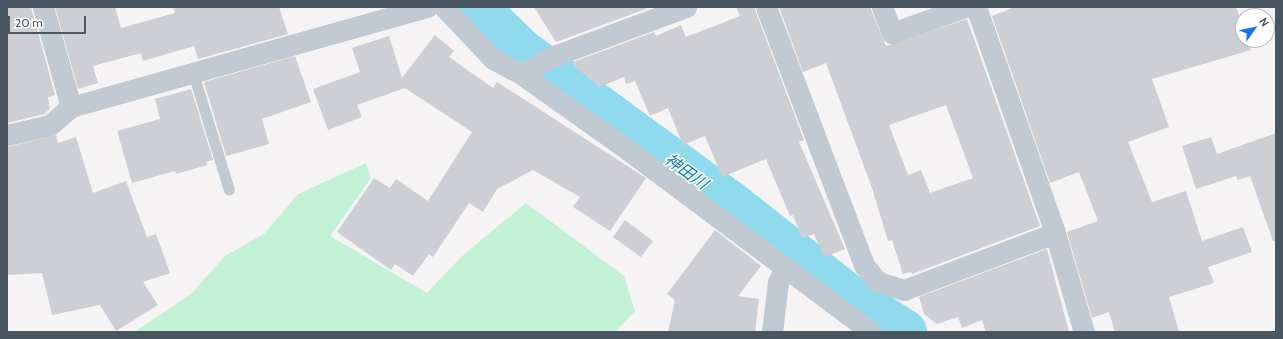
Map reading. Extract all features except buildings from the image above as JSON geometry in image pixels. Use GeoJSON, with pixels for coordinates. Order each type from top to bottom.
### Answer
{"type":"FeatureCollection","features":[{"type":"Feature","properties":{"kind":"street"},"geometry":{"type":"LineString","coordinates":[[43,7],[71,107]]}},
{"type":"Feature","properties":{"kind":"street"},"geometry":{"type":"LineString","coordinates":[[7,135],[50,125],[71,107],[427,7]]}},
{"type":"Feature","properties":{"kind":"street"},"geometry":{"type":"LineString","coordinates":[[444,7],[493,58],[524,72],[705,206],[785,269],[871,332]]}},
{"type":"Feature","properties":{"kind":"street"},"geometry":{"type":"LineString","coordinates":[[524,72],[548,59],[664,11],[686,7]]}},
{"type":"Feature","properties":{"kind":"street"},"geometry":{"type":"LineString","coordinates":[[766,7],[864,264],[878,282],[904,290],[1054,233]]}},
{"type":"Feature","properties":{"kind":"street"},"geometry":{"type":"LineString","coordinates":[[882,7],[892,33],[965,7]]}},
{"type":"Feature","properties":{"kind":"street"},"geometry":{"type":"LineString","coordinates":[[976,7],[1054,233],[1084,332]]}},
{"type":"Feature","properties":{"kind":"street"},"geometry":{"type":"LineString","coordinates":[[772,332],[778,282],[785,269]]}},
{"type":"Feature","properties":{"kind":"lane"},"geometry":{"type":"LineString","coordinates":[[193,73],[229,190]]}},
{"type":"Feature","properties":{"kind":"green space"},"geometry":{"type":"Polygon","coordinates":[[[366,163],[371,178],[330,236],[427,293],[461,257],[526,203],[624,276],[635,311],[615,332],[135,332],[192,293],[225,256],[264,234],[298,194],[366,163]]]}},
{"type":"Feature","properties":{"kind":"waterway","name":"神田川"},"geometry":{"type":"LineString","coordinates":[[474,7],[521,52],[727,202],[849,298],[903,332]]}}]}
